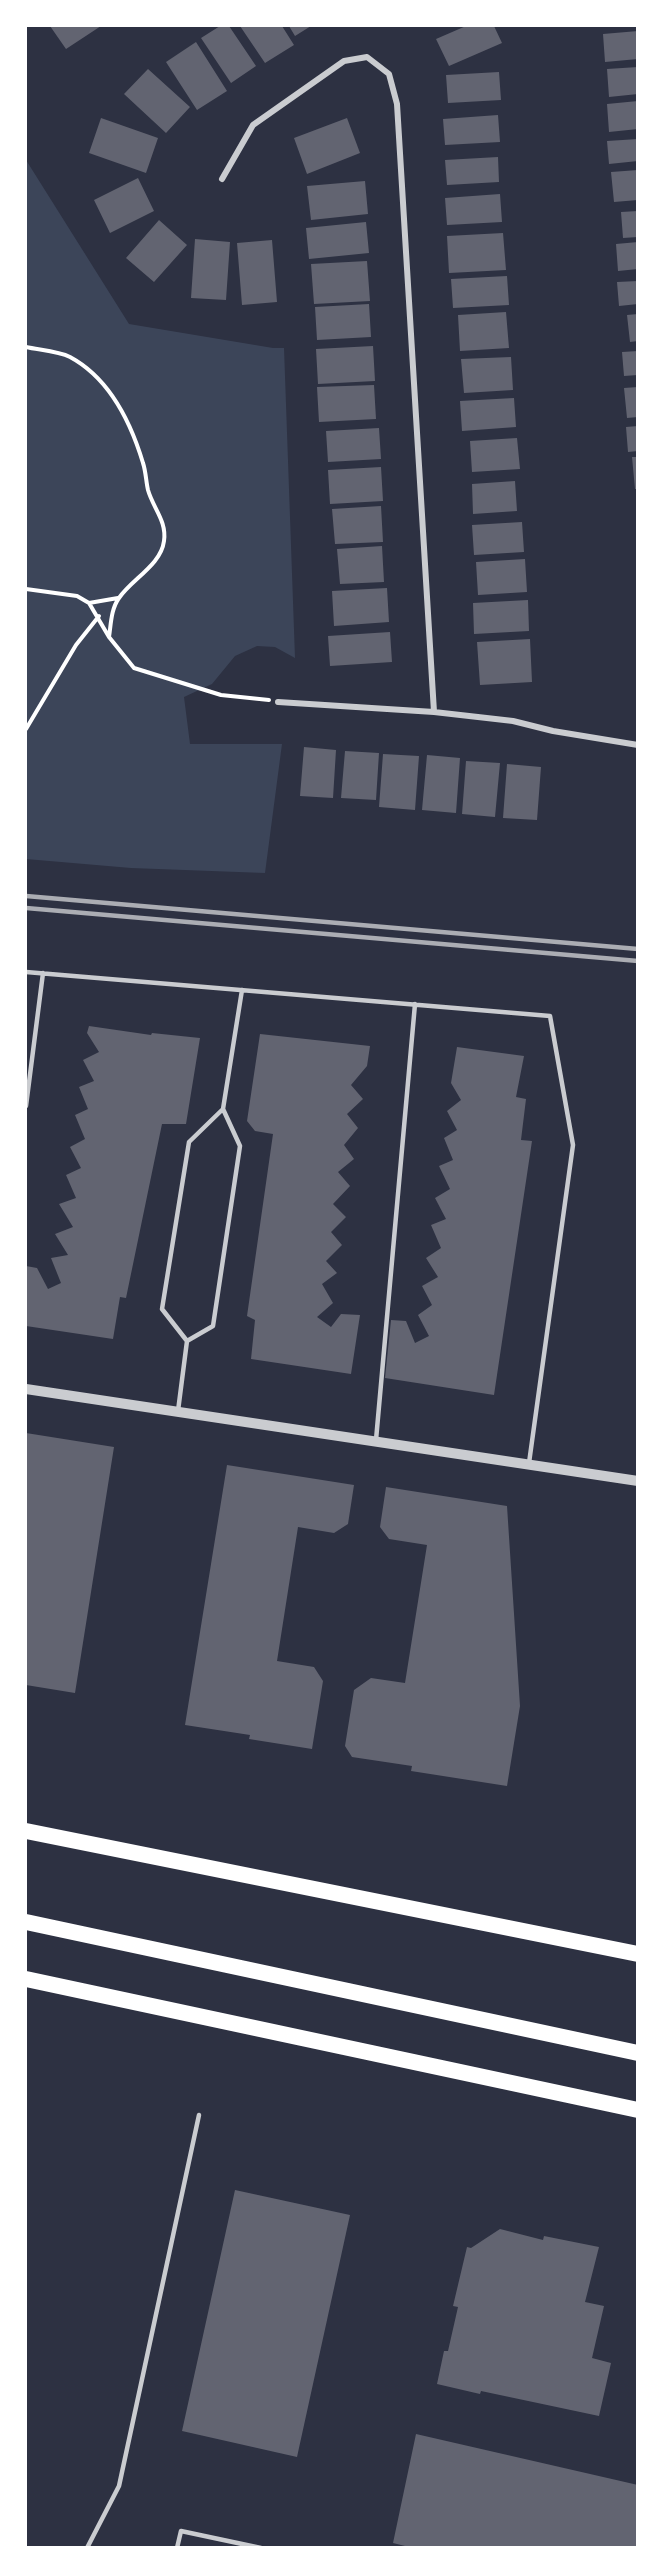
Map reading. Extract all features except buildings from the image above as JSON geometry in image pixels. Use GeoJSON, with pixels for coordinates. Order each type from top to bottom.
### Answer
{"type":"FeatureCollection","features":[{"type":"Feature","properties":{"kind":"highway"},"geometry":{"type":"LineString","coordinates":[[26,1831],[638,1954]]}},
{"type":"Feature","properties":{"kind":"highway"},"geometry":{"type":"LineString","coordinates":[[26,1922],[638,2053]]}},
{"type":"Feature","properties":{"kind":"highway"},"geometry":{"type":"LineString","coordinates":[[26,1979],[638,2110]]}},
{"type":"Feature","properties":{"kind":"street"},"geometry":{"type":"LineString","coordinates":[[222,179],[253,125],[344,62],[367,57],[389,74],[397,104],[434,712]]}},
{"type":"Feature","properties":{"kind":"street"},"geometry":{"type":"LineString","coordinates":[[278,702],[434,712],[513,721],[553,731],[638,745]]}},
{"type":"Feature","properties":{"kind":"street"},"geometry":{"type":"LineString","coordinates":[[26,1389],[638,1480]]}},
{"type":"Feature","properties":{"kind":"lane"},"geometry":{"type":"LineString","coordinates":[[26,972],[550,1016],[573,1145],[529,1464]]}},
{"type":"Feature","properties":{"kind":"lane"},"geometry":{"type":"LineString","coordinates":[[26,1106],[44,973]]}},
{"type":"Feature","properties":{"kind":"lane"},"geometry":{"type":"LineString","coordinates":[[187,1341],[213,1326],[240,1146],[223,1109],[242,990]]}},
{"type":"Feature","properties":{"kind":"lane"},"geometry":{"type":"LineString","coordinates":[[376,1440],[415,1004]]}},
{"type":"Feature","properties":{"kind":"lane"},"geometry":{"type":"LineString","coordinates":[[178,1411],[187,1341],[162,1309],[189,1142],[223,1109]]}},
{"type":"Feature","properties":{"kind":"lane"},"geometry":{"type":"LineString","coordinates":[[87,2547],[119,2486],[199,2115]]}},
{"type":"Feature","properties":{"kind":"lane"},"geometry":{"type":"LineString","coordinates":[[177,2547],[181,2531],[261,2547]]}},
{"type":"Feature","properties":{"kind":"path"},"geometry":{"type":"LineString","coordinates":[[26,347],[68,356],[87,369],[110,392],[136,443],[143,463],[148,490],[164,525],[164,542],[159,556],[119,598],[112,612],[109,637]]}},
{"type":"Feature","properties":{"kind":"path"},"geometry":{"type":"LineString","coordinates":[[26,589],[77,596],[89,603],[99,616],[109,637],[134,668],[221,695],[278,702]]}},
{"type":"Feature","properties":{"kind":"path"},"geometry":{"type":"LineString","coordinates":[[89,603],[119,598]]}},
{"type":"Feature","properties":{"kind":"path"},"geometry":{"type":"LineString","coordinates":[[26,729],[76,645],[99,616]]}},
{"type":"Feature","properties":{"kind":"shaded area"},"geometry":{"type":"Polygon","coordinates":[[[26,160],[129,324],[284,348],[295,658],[275,647],[257,646],[235,656],[212,684],[184,697],[190,744],[282,744],[265,873],[131,868],[26,859],[26,160]]]}},
{"type":"Feature","properties":{"kind":"railway"},"geometry":{"type":"LineString","coordinates":[[26,896],[638,949]]}},
{"type":"Feature","properties":{"kind":"railway"},"geometry":{"type":"LineString","coordinates":[[26,908],[638,961]]}}]}
